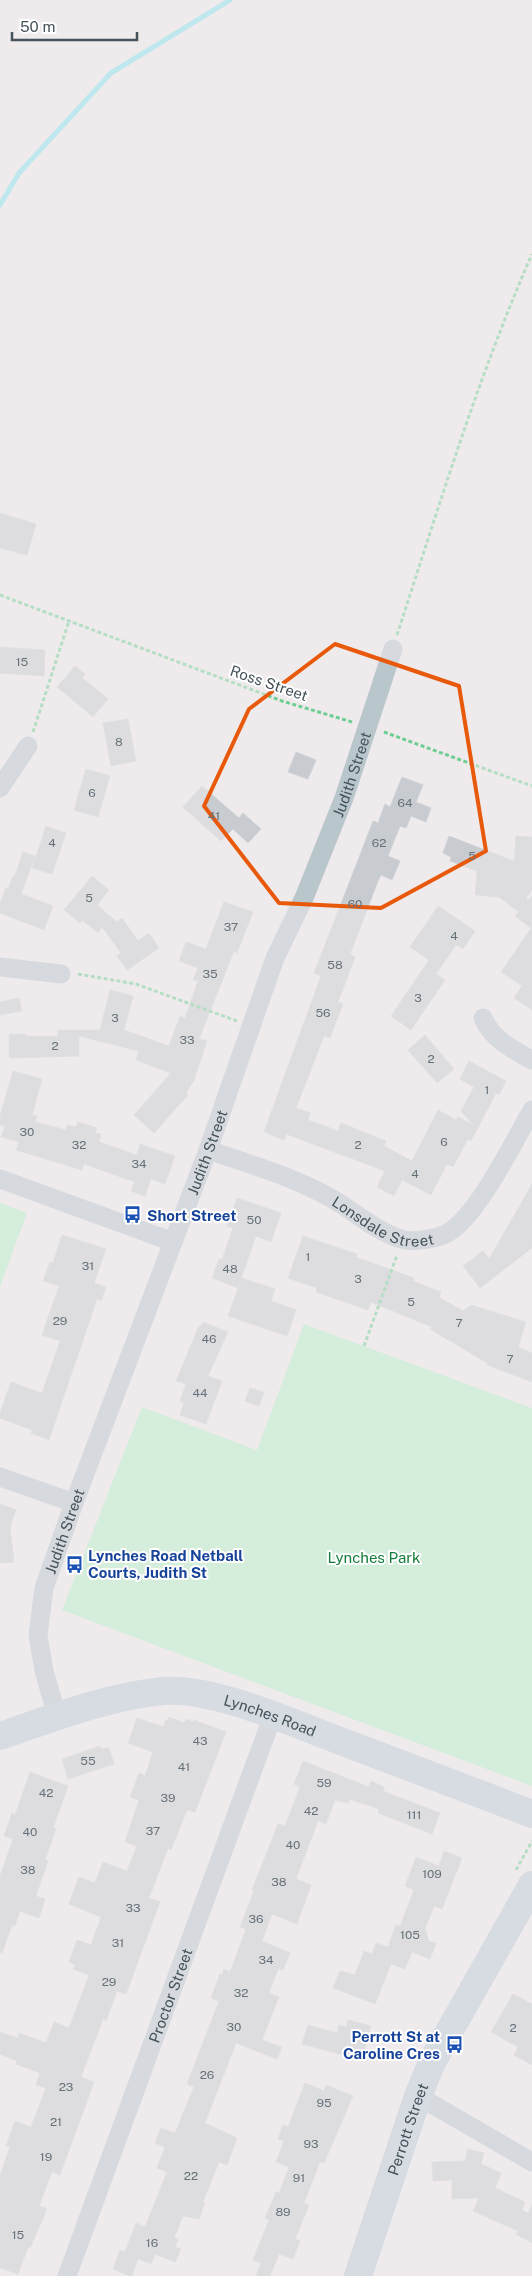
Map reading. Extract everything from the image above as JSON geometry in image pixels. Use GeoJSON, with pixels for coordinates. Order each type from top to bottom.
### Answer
{"type":"FeatureCollection","features":[{"type":"Feature","properties":{"kind":"street","name":"Judith Street"},"geometry":{"type":"LineString","coordinates":[[57,1716],[44,1671],[38,1635],[44,1588],[208,1150],[275,958],[304,898],[332,830],[393,649]]}},
{"type":"Feature","properties":{"kind":"street"},"geometry":{"type":"LineString","coordinates":[[0,788],[28,746]]}},
{"type":"Feature","properties":{"kind":"street"},"geometry":{"type":"LineString","coordinates":[[0,967],[61,974]]}},
{"type":"Feature","properties":{"kind":"street"},"geometry":{"type":"LineString","coordinates":[[483,1018],[488,1030],[500,1041],[532,1060]]}},
{"type":"Feature","properties":{"kind":"street","name":"Lonsdale Street"},"geometry":{"type":"LineString","coordinates":[[208,1150],[300,1183],[329,1196],[377,1227],[403,1240],[426,1239],[449,1232],[473,1211],[532,1110]]}},
{"type":"Feature","properties":{"kind":"street"},"geometry":{"type":"LineString","coordinates":[[0,1180],[173,1242]]}},
{"type":"Feature","properties":{"kind":"street"},"geometry":{"type":"LineString","coordinates":[[0,1477],[74,1504]]}},
{"type":"Feature","properties":{"kind":"street","name":"Lynches Road"},"geometry":{"type":"LineString","coordinates":[[0,1736],[57,1716],[126,1696],[165,1690],[200,1692],[273,1716],[532,1814]]}},
{"type":"Feature","properties":{"kind":"street","name":"Proctor Street"},"geometry":{"type":"LineString","coordinates":[[67,2276],[273,1716]]}},
{"type":"Feature","properties":{"kind":"street","name":"Perrott Street"},"geometry":{"type":"LineString","coordinates":[[358,2276],[418,2096],[432,2062],[532,1885]]}},
{"type":"Feature","properties":{"kind":"street"},"geometry":{"type":"LineString","coordinates":[[418,2096],[532,2162]]}},
{"type":"Feature","properties":{"kind":"path"},"geometry":{"type":"LineString","coordinates":[[393,649],[471,406],[503,320],[532,254]]}},
{"type":"Feature","properties":{"kind":"path","name":"Ross Street"},"geometry":{"type":"LineString","coordinates":[[0,595],[282,701],[368,727],[532,786]]}},
{"type":"Feature","properties":{"kind":"path"},"geometry":{"type":"LineString","coordinates":[[35,725],[69,621]]}},
{"type":"Feature","properties":{"kind":"path"},"geometry":{"type":"LineString","coordinates":[[83,974],[136,984],[228,1018]]}},
{"type":"Feature","properties":{"kind":"path"},"geometry":{"type":"LineString","coordinates":[[364,1346],[400,1249]]}},
{"type":"Feature","properties":{"kind":"highlighted area"},"geometry":{"type":"Polygon","coordinates":[[[335,644],[459,686],[486,851],[381,908],[279,903],[204,806],[249,709],[335,644]]]}},
{"type":"Feature","properties":{"kind":"green space"},"geometry":{"type":"Polygon","coordinates":[[[0,1203],[27,1213],[0,1287],[0,1203]]]}},
{"type":"Feature","properties":{"kind":"green space","name":"Lynches Park"},"geometry":{"type":"Polygon","coordinates":[[[304,1324],[532,1408],[532,1786],[62,1610],[142,1407],[257,1450],[304,1324]]]}},
{"type":"Feature","properties":{"kind":"building"},"geometry":{"type":"Polygon","coordinates":[[[0,513],[36,524],[27,555],[0,548],[0,513]]]}},
{"type":"Feature","properties":{"kind":"building"},"geometry":{"type":"Polygon","coordinates":[[[0,647],[45,650],[44,676],[0,673],[0,647]]]}},
{"type":"Feature","properties":{"kind":"building"},"geometry":{"type":"Polygon","coordinates":[[[75,666],[85,674],[82,678],[108,699],[93,717],[57,687],[75,666]]]}},
{"type":"Feature","properties":{"kind":"building"},"geometry":{"type":"Polygon","coordinates":[[[128,719],[136,761],[111,766],[103,723],[128,719]]]}},
{"type":"Feature","properties":{"kind":"building"},"geometry":{"type":"Polygon","coordinates":[[[296,752],[316,760],[308,779],[288,772],[296,752]]]}},
{"type":"Feature","properties":{"kind":"building"},"geometry":{"type":"Polygon","coordinates":[[[86,769],[110,776],[98,817],[74,810],[86,769]]]}},
{"type":"Feature","properties":{"kind":"building"},"geometry":{"type":"Polygon","coordinates":[[[402,777],[423,785],[416,802],[431,808],[426,822],[411,816],[406,828],[400,826],[388,856],[400,861],[392,880],[381,875],[378,881],[350,954],[355,957],[338,1002],[343,1004],[330,1038],[324,1036],[296,1108],[310,1113],[308,1120],[338,1131],[341,1123],[386,1141],[384,1146],[412,1161],[438,1110],[456,1120],[458,1117],[473,1125],[461,1111],[474,1087],[460,1079],[469,1061],[506,1081],[499,1095],[496,1093],[471,1141],[468,1139],[453,1167],[447,1164],[431,1195],[402,1180],[394,1196],[377,1187],[385,1171],[286,1134],[284,1140],[264,1132],[321,976],[314,973],[373,821],[378,823],[385,804],[390,807],[402,777]]]}},
{"type":"Feature","properties":{"kind":"building"},"geometry":{"type":"Polygon","coordinates":[[[202,786],[239,818],[243,813],[261,829],[248,843],[233,829],[221,841],[183,807],[202,786]]]}},
{"type":"Feature","properties":{"kind":"building"},"geometry":{"type":"Polygon","coordinates":[[[46,826],[66,833],[52,874],[32,868],[46,826]]]}},
{"type":"Feature","properties":{"kind":"building"},"geometry":{"type":"Polygon","coordinates":[[[449,836],[514,861],[516,836],[532,837],[532,890],[526,898],[528,900],[532,896],[532,1010],[514,998],[522,986],[501,972],[531,928],[515,916],[519,912],[499,897],[475,895],[477,871],[450,861],[451,857],[443,853],[449,836]]]}},
{"type":"Feature","properties":{"kind":"building"},"geometry":{"type":"Polygon","coordinates":[[[23,852],[35,856],[21,894],[53,906],[44,930],[0,913],[0,904],[6,888],[8,889],[13,876],[15,876],[23,852]]]}},
{"type":"Feature","properties":{"kind":"building"},"geometry":{"type":"Polygon","coordinates":[[[92,876],[109,890],[97,905],[117,922],[122,918],[138,941],[149,933],[159,948],[127,970],[117,956],[121,953],[102,927],[98,933],[82,920],[80,923],[64,910],[92,876]]]}},
{"type":"Feature","properties":{"kind":"building"},"geometry":{"type":"Polygon","coordinates":[[[224,902],[253,912],[237,953],[234,951],[199,1039],[207,1041],[194,1080],[186,1093],[188,1095],[154,1133],[134,1115],[171,1073],[136,1060],[139,1051],[79,1036],[79,1056],[9,1058],[9,1034],[58,1036],[58,1030],[100,1030],[110,990],[133,996],[124,1030],[169,1046],[180,1016],[185,1018],[198,981],[193,980],[198,968],[179,961],[186,942],[206,949],[224,902]]]}},
{"type":"Feature","properties":{"kind":"building"},"geometry":{"type":"Polygon","coordinates":[[[438,906],[475,931],[463,949],[456,945],[436,974],[445,980],[411,1030],[391,1016],[429,960],[410,947],[438,906]]]}},
{"type":"Feature","properties":{"kind":"building"},"geometry":{"type":"Polygon","coordinates":[[[19,998],[22,1011],[0,1015],[0,1002],[19,998]]]}},
{"type":"Feature","properties":{"kind":"building"},"geometry":{"type":"Polygon","coordinates":[[[425,1035],[454,1069],[437,1083],[408,1050],[425,1035]]]}},
{"type":"Feature","properties":{"kind":"building"},"geometry":{"type":"Polygon","coordinates":[[[13,1071],[42,1079],[32,1115],[37,1116],[35,1122],[66,1130],[67,1125],[76,1127],[78,1122],[97,1128],[95,1133],[101,1134],[99,1142],[137,1155],[140,1144],[175,1156],[165,1184],[151,1179],[145,1196],[131,1191],[135,1182],[84,1164],[82,1170],[16,1150],[19,1142],[1,1137],[5,1126],[0,1125],[0,1116],[13,1071]]]}},
{"type":"Feature","properties":{"kind":"building"},"geometry":{"type":"Polygon","coordinates":[[[532,1184],[532,1248],[480,1288],[463,1266],[483,1251],[489,1259],[532,1184]]]}},
{"type":"Feature","properties":{"kind":"building"},"geometry":{"type":"Polygon","coordinates":[[[237,1198],[281,1213],[271,1242],[256,1236],[238,1288],[212,1278],[219,1259],[222,1260],[233,1228],[227,1226],[237,1198]]]}},
{"type":"Feature","properties":{"kind":"building"},"geometry":{"type":"Polygon","coordinates":[[[62,1235],[106,1249],[94,1283],[106,1287],[101,1301],[97,1299],[49,1440],[31,1433],[32,1430],[0,1418],[0,1413],[11,1382],[42,1393],[60,1341],[42,1335],[59,1286],[43,1281],[50,1262],[53,1263],[62,1235]]]}},
{"type":"Feature","properties":{"kind":"building"},"geometry":{"type":"Polygon","coordinates":[[[303,1236],[357,1254],[356,1257],[414,1278],[413,1281],[441,1292],[439,1297],[463,1311],[471,1305],[526,1322],[518,1347],[532,1353],[532,1382],[487,1365],[487,1363],[430,1329],[432,1327],[371,1302],[368,1310],[316,1292],[317,1288],[288,1278],[303,1236]]]}},
{"type":"Feature","properties":{"kind":"building"},"geometry":{"type":"Polygon","coordinates":[[[242,1278],[275,1289],[271,1301],[296,1310],[287,1336],[228,1316],[242,1278]]]}},
{"type":"Feature","properties":{"kind":"building"},"geometry":{"type":"Polygon","coordinates":[[[203,1322],[228,1332],[208,1376],[222,1381],[206,1424],[180,1415],[184,1403],[180,1401],[186,1384],[176,1381],[199,1326],[203,1322]]]}},
{"type":"Feature","properties":{"kind":"building"},"geometry":{"type":"Polygon","coordinates":[[[250,1388],[264,1392],[259,1406],[245,1401],[250,1388]]]}},
{"type":"Feature","properties":{"kind":"building"},"geometry":{"type":"Polygon","coordinates":[[[0,1504],[16,1510],[10,1527],[14,1562],[0,1563],[0,1504]]]}},
{"type":"Feature","properties":{"kind":"building"},"geometry":{"type":"Polygon","coordinates":[[[169,1717],[185,1723],[186,1719],[193,1722],[194,1720],[226,1732],[195,1812],[187,1810],[171,1850],[168,1848],[149,1898],[160,1902],[126,1994],[117,1991],[106,2021],[103,2019],[81,2077],[94,2082],[60,2175],[52,2172],[39,2206],[47,2209],[30,2248],[28,2247],[18,2274],[0,2268],[0,2175],[10,2147],[6,2146],[15,2121],[31,2127],[46,2088],[36,2085],[40,2073],[16,2064],[17,2061],[0,2054],[0,2032],[18,2038],[19,2033],[46,2043],[54,2022],[69,2028],[89,1975],[73,1969],[75,1965],[69,1962],[77,1940],[91,1945],[101,1917],[69,1904],[79,1877],[95,1883],[103,1862],[127,1871],[137,1846],[125,1842],[139,1800],[130,1797],[139,1773],[145,1776],[153,1752],[128,1743],[137,1718],[163,1727],[169,1717]]]}},
{"type":"Feature","properties":{"kind":"building"},"geometry":{"type":"Polygon","coordinates":[[[100,1746],[101,1749],[109,1748],[114,1764],[68,1779],[62,1759],[100,1746]]]}},
{"type":"Feature","properties":{"kind":"building"},"geometry":{"type":"Polygon","coordinates":[[[303,1761],[369,1787],[371,1781],[384,1787],[383,1791],[440,1813],[432,1834],[378,1813],[379,1809],[349,1799],[348,1803],[335,1800],[326,1824],[318,1821],[296,1879],[311,1885],[297,1924],[272,1914],[262,1941],[290,1953],[283,1970],[278,1969],[269,1993],[279,1997],[262,2040],[282,2047],[277,2059],[236,2043],[205,2123],[237,2138],[227,2165],[219,2162],[203,2202],[205,2202],[199,2219],[183,2216],[174,2238],[178,2239],[175,2247],[181,2249],[175,2262],[155,2254],[151,2264],[138,2259],[132,2276],[130,2276],[113,2269],[120,2250],[125,2252],[136,2223],[145,2227],[167,2172],[157,2168],[165,2147],[155,2143],[161,2128],[175,2133],[194,2087],[187,2084],[219,2001],[211,1998],[220,1974],[222,1975],[224,1969],[230,1972],[246,1929],[240,1927],[254,1891],[252,1890],[278,1824],[285,1826],[300,1787],[294,1784],[303,1761]]]}},
{"type":"Feature","properties":{"kind":"building"},"geometry":{"type":"Polygon","coordinates":[[[30,1772],[68,1786],[53,1828],[56,1829],[45,1860],[48,1861],[36,1896],[45,1899],[39,1918],[20,1911],[15,1926],[12,1925],[2,1953],[0,1952],[0,1876],[13,1839],[4,1836],[12,1813],[15,1815],[30,1772]]]}},
{"type":"Feature","properties":{"kind":"building"},"geometry":{"type":"Polygon","coordinates":[[[444,1851],[462,1858],[442,1909],[434,1906],[425,1929],[429,1941],[436,1943],[430,1959],[412,1952],[405,1969],[391,1964],[375,2004],[333,1988],[340,1971],[355,1975],[364,1951],[372,1954],[376,1943],[388,1947],[396,1925],[400,1926],[414,1890],[405,1886],[416,1857],[439,1866],[444,1851]]]}},
{"type":"Feature","properties":{"kind":"building"},"geometry":{"type":"Polygon","coordinates":[[[513,1994],[532,2004],[532,2065],[514,2055],[518,2047],[491,2032],[513,1994]]]}},
{"type":"Feature","properties":{"kind":"building"},"geometry":{"type":"Polygon","coordinates":[[[348,2020],[371,2026],[362,2060],[302,2044],[308,2025],[337,2033],[339,2025],[346,2027],[348,2020]]]}},
{"type":"Feature","properties":{"kind":"building"},"geometry":{"type":"Polygon","coordinates":[[[305,2083],[324,2091],[326,2085],[353,2096],[324,2163],[320,2162],[304,2203],[309,2205],[295,2239],[300,2241],[293,2259],[279,2254],[270,2276],[256,2276],[261,2263],[253,2260],[269,2220],[265,2218],[276,2192],[279,2193],[289,2167],[276,2162],[284,2141],[278,2139],[283,2125],[288,2127],[305,2083]]]}},
{"type":"Feature","properties":{"kind":"building"},"geometry":{"type":"Polygon","coordinates":[[[468,2149],[484,2153],[481,2164],[501,2173],[495,2188],[525,2202],[522,2210],[528,2213],[532,2205],[532,2243],[516,2234],[518,2231],[473,2211],[479,2198],[452,2199],[452,2180],[433,2181],[432,2162],[465,2161],[468,2149]]]}},
{"type":"Feature","properties":{"kind":"waterway"},"geometry":{"type":"LineString","coordinates":[[0,205],[19,173],[111,73],[230,0]]}},
{"type":"Feature","properties":{"kind":"place","name":"Short Street"},"geometry":{"type":"Point","coordinates":[133,1215]}},
{"type":"Feature","properties":{"kind":"place","name":"Lynches Road Netball Courts, Judith St"},"geometry":{"type":"Point","coordinates":[74,1564]}},
{"type":"Feature","properties":{"kind":"place","name":"Perrott St at Caroline Cres"},"geometry":{"type":"Point","coordinates":[454,2045]}}]}
